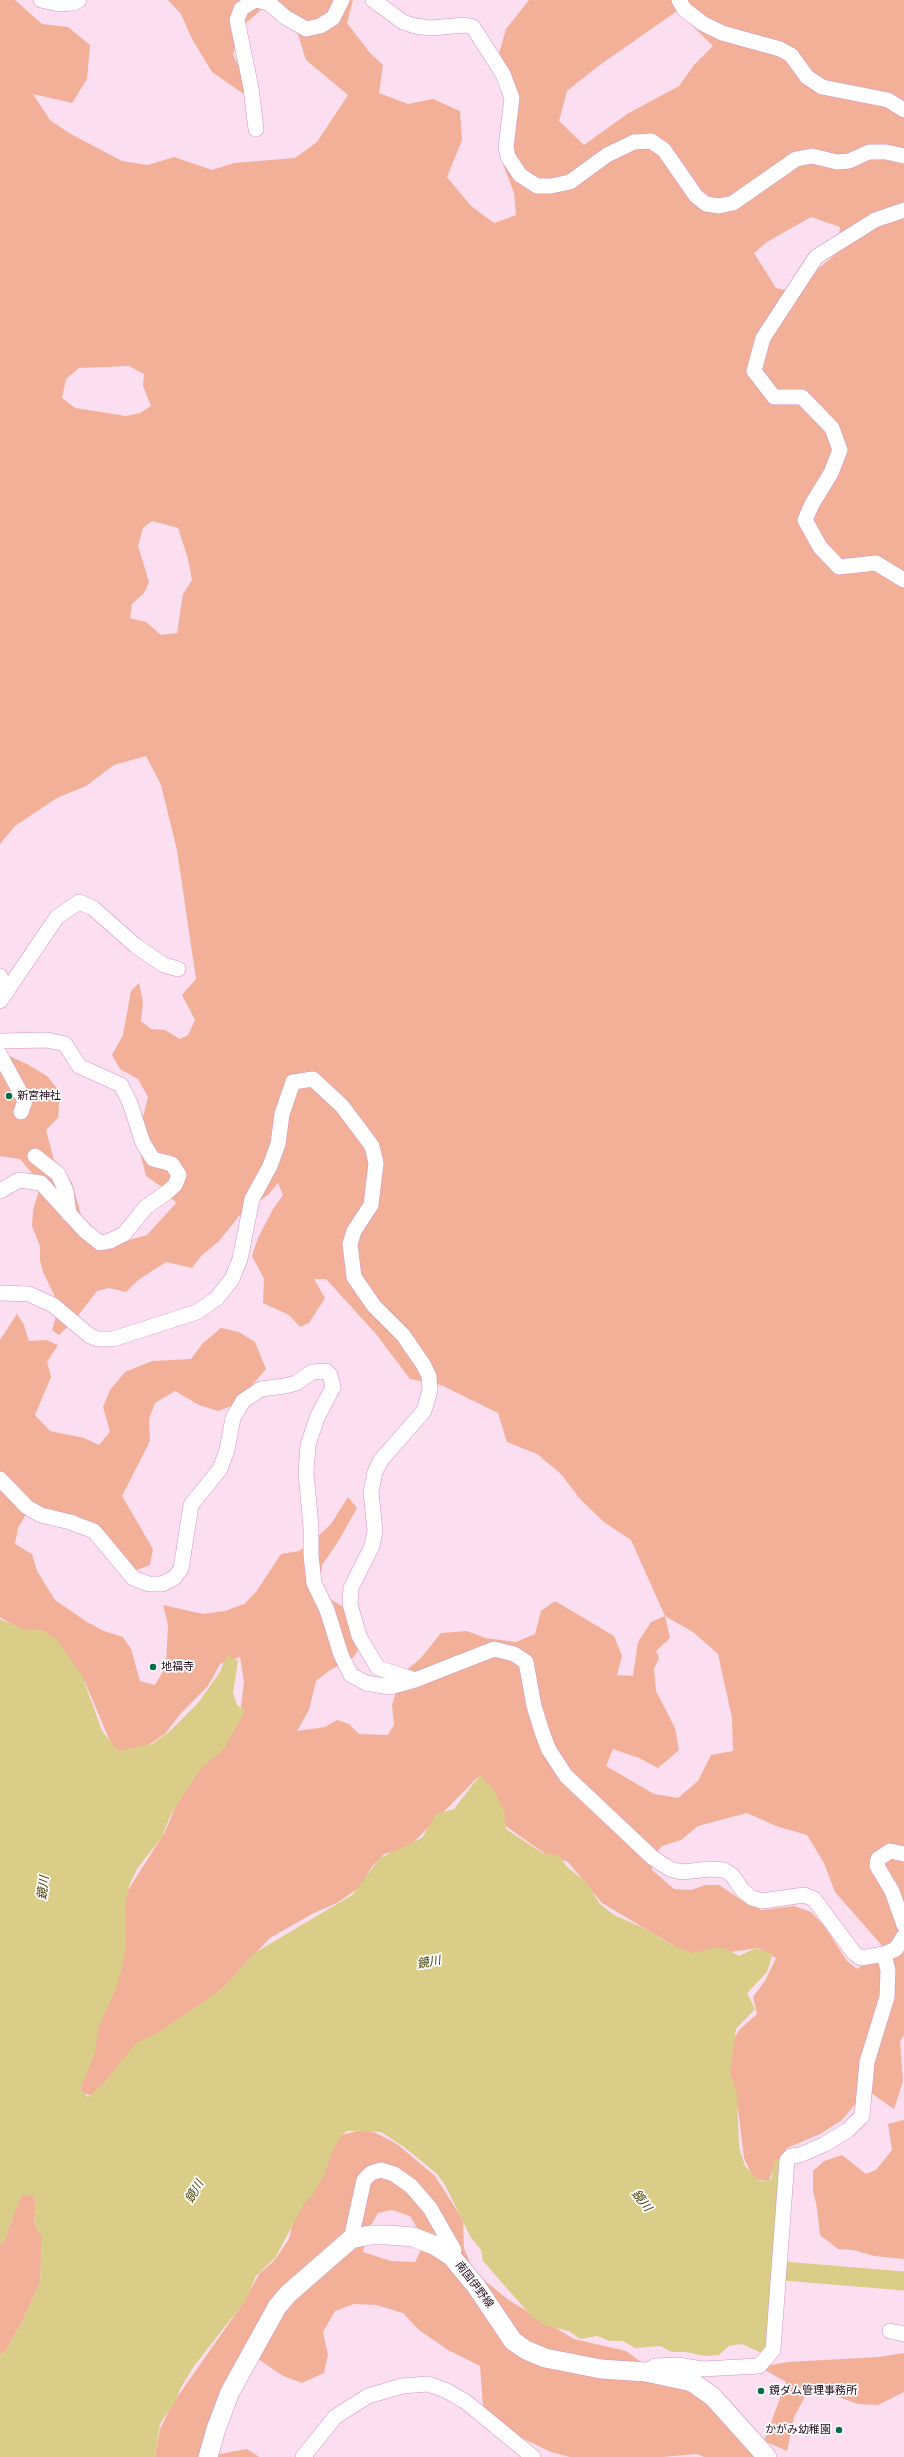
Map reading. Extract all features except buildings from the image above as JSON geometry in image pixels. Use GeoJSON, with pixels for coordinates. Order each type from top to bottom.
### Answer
{"type":"FeatureCollection","features":[{"type":"Feature","properties":{"kind":"main road","name":"南国伊野線"},"geometry":{"type":"LineString","coordinates":[[208,2457],[216,2429],[230,2392],[277,2307],[288,2294],[351,2239],[370,2235],[413,2237],[434,2245],[451,2256],[476,2286],[513,2341],[526,2350],[545,2358],[601,2369],[646,2372],[692,2382],[713,2397],[767,2457]]}},
{"type":"Feature","properties":{"kind":"street"},"geometry":{"type":"LineString","coordinates":[[41,0],[58,4],[74,3],[79,0]]}},
{"type":"Feature","properties":{"kind":"street"},"geometry":{"type":"LineString","coordinates":[[256,129],[251,88],[237,20],[241,9],[255,0],[269,3],[285,17],[306,29],[320,26],[333,18],[342,0]]}},
{"type":"Feature","properties":{"kind":"street"},"geometry":{"type":"LineString","coordinates":[[374,0],[403,22],[415,26],[431,28],[465,25],[474,27],[503,74],[512,98],[506,147],[508,156],[520,175],[536,186],[551,186],[570,182],[607,155],[634,142],[651,141],[664,150],[696,196],[706,204],[719,206],[733,203],[796,159],[812,156],[837,162],[849,161],[869,152],[886,152],[904,156]]}},
{"type":"Feature","properties":{"kind":"street"},"geometry":{"type":"LineString","coordinates":[[679,0],[684,9],[702,22],[722,33],[780,49],[791,55],[807,77],[822,87],[888,100],[904,110]]}},
{"type":"Feature","properties":{"kind":"street"},"geometry":{"type":"LineString","coordinates":[[904,210],[875,220],[816,257],[763,338],[754,371],[774,397],[802,397],[832,428],[840,450],[831,473],[812,504],[805,520],[820,547],[839,567],[876,563],[904,580]]}},
{"type":"Feature","properties":{"kind":"street"},"geometry":{"type":"LineString","coordinates":[[3,997],[57,917],[79,902],[93,908],[136,946],[164,965],[178,968]]}},
{"type":"Feature","properties":{"kind":"street"},"geometry":{"type":"LineString","coordinates":[[0,976],[3,997]]}},
{"type":"Feature","properties":{"kind":"street"},"geometry":{"type":"LineString","coordinates":[[0,1041],[48,1040],[65,1044],[79,1066],[120,1085],[130,1103],[143,1143],[153,1159],[172,1164],[178,1172],[175,1185],[146,1208],[124,1234],[110,1241],[100,1243],[69,1214],[41,1183],[19,1180],[0,1191]]}},
{"type":"Feature","properties":{"kind":"street"},"geometry":{"type":"LineString","coordinates":[[0,1055],[25,1101],[21,1112]]}},
{"type":"Feature","properties":{"kind":"street"},"geometry":{"type":"LineString","coordinates":[[0,1293],[29,1294],[53,1305],[90,1336],[98,1339],[113,1339],[197,1312],[218,1298],[232,1279],[240,1259],[252,1199],[270,1166],[278,1144],[282,1114],[293,1082],[313,1079],[342,1106],[372,1146],[376,1163],[371,1205],[354,1231],[350,1244],[354,1277],[374,1306],[403,1335],[423,1364],[429,1376],[430,1390],[424,1411],[388,1451],[375,1472],[371,1492],[375,1531],[372,1546],[351,1588],[350,1604],[359,1636],[378,1668],[415,1680]]}},
{"type":"Feature","properties":{"kind":"street"},"geometry":{"type":"LineString","coordinates":[[35,1156],[58,1174],[66,1191],[69,1214]]}},
{"type":"Feature","properties":{"kind":"street"},"geometry":{"type":"LineString","coordinates":[[0,1479],[27,1507],[34,1511],[94,1531],[133,1578],[149,1584],[162,1584],[174,1578],[181,1569],[191,1505],[220,1469],[227,1450],[233,1418],[243,1401],[261,1388],[285,1386],[296,1383],[312,1372],[326,1371],[330,1375],[333,1387],[317,1418],[308,1445],[306,1473],[311,1527],[310,1555],[314,1583],[327,1610],[341,1655],[351,1675],[366,1683],[390,1687],[415,1680],[494,1649],[514,1654],[526,1662],[534,1706],[543,1735],[549,1750],[566,1776],[652,1858],[670,1869],[682,1872],[710,1869],[724,1870],[732,1875],[743,1891],[752,1898],[762,1901],[804,1895],[814,1899],[854,1954],[861,1958],[868,1959],[896,1949],[904,1936]]}},
{"type":"Feature","properties":{"kind":"street"},"geometry":{"type":"LineString","coordinates":[[904,1854],[890,1851],[878,1859],[877,1866],[892,1891],[904,1925]]}},
{"type":"Feature","properties":{"kind":"street"},"geometry":{"type":"LineString","coordinates":[[646,2372],[655,2366],[702,2369],[759,2366],[773,2350],[787,2160],[791,2156],[800,2155],[825,2144],[848,2130],[862,2116],[867,2062],[887,1997],[888,1970],[884,1954]]}},
{"type":"Feature","properties":{"kind":"street"},"geometry":{"type":"LineString","coordinates":[[351,2239],[364,2180],[371,2173],[381,2170],[394,2174],[411,2186],[430,2208],[454,2250],[451,2256]]}},
{"type":"Feature","properties":{"kind":"street"},"geometry":{"type":"LineString","coordinates":[[303,2457],[335,2417],[368,2396],[402,2386],[428,2384],[447,2391],[466,2402],[533,2457]]}},
{"type":"Feature","properties":{"kind":"shaded area"},"geometry":{"type":"Polygon","coordinates":[[[0,0],[15,0],[42,24],[68,27],[90,45],[87,79],[72,103],[33,94],[50,120],[69,133],[122,161],[148,165],[174,157],[212,170],[234,163],[295,158],[317,142],[348,95],[306,60],[296,28],[278,10],[261,10],[240,28],[233,55],[247,82],[245,95],[212,72],[192,39],[181,14],[168,0],[353,0],[347,23],[370,53],[383,65],[379,93],[408,104],[433,99],[460,111],[462,140],[447,177],[471,206],[494,223],[516,215],[514,193],[501,159],[513,97],[497,61],[506,29],[529,0],[904,0],[904,2035],[900,2041],[903,2081],[894,2109],[867,2090],[842,2120],[820,2134],[787,2148],[775,2164],[769,2180],[754,2180],[744,2158],[738,2109],[730,2079],[728,2049],[739,2030],[757,2014],[753,1997],[765,1981],[776,1958],[758,1948],[688,1958],[676,1947],[602,1903],[568,1862],[545,1854],[503,1824],[478,1777],[414,1842],[399,1851],[384,1854],[371,1868],[360,1887],[337,1903],[312,1914],[270,1938],[225,1986],[95,2097],[80,2092],[83,2069],[121,1901],[165,1832],[177,1802],[202,1763],[240,1715],[244,1682],[240,1657],[220,1664],[208,1686],[181,1713],[165,1734],[142,1749],[114,1751],[85,1682],[65,1658],[0,1617],[0,1340],[17,1314],[23,1323],[29,1341],[46,1340],[58,1345],[47,1362],[51,1377],[35,1415],[50,1431],[84,1438],[99,1445],[110,1432],[103,1407],[110,1390],[125,1372],[152,1361],[191,1359],[202,1344],[221,1328],[239,1332],[255,1342],[266,1369],[236,1404],[218,1411],[199,1405],[175,1391],[155,1403],[149,1419],[150,1441],[122,1496],[153,1549],[150,1565],[129,1573],[95,1532],[76,1515],[29,1509],[18,1528],[15,1544],[32,1554],[37,1571],[55,1600],[87,1622],[104,1631],[123,1637],[131,1649],[140,1681],[155,1685],[166,1666],[168,1625],[163,1605],[203,1614],[225,1611],[244,1604],[256,1592],[281,1554],[299,1551],[314,1540],[331,1524],[348,1497],[357,1508],[338,1542],[322,1565],[320,1583],[328,1598],[352,1612],[364,1639],[354,1657],[329,1671],[316,1681],[309,1710],[297,1731],[325,1727],[337,1720],[349,1724],[359,1734],[388,1735],[394,1725],[392,1705],[402,1674],[421,1658],[441,1633],[467,1631],[485,1638],[516,1642],[535,1634],[541,1611],[555,1601],[614,1636],[622,1656],[617,1675],[633,1676],[638,1642],[651,1622],[665,1616],[631,1540],[604,1522],[580,1499],[561,1474],[537,1454],[507,1442],[498,1413],[441,1385],[410,1379],[376,1334],[326,1279],[314,1279],[325,1298],[309,1323],[300,1327],[289,1315],[263,1303],[264,1279],[252,1256],[258,1238],[273,1209],[283,1195],[278,1183],[269,1194],[239,1216],[219,1241],[201,1256],[192,1268],[166,1262],[138,1280],[126,1292],[109,1288],[97,1291],[73,1322],[59,1335],[52,1330],[57,1313],[57,1301],[43,1272],[40,1260],[40,1246],[32,1226],[33,1210],[41,1184],[20,1159],[0,1156],[0,1060],[7,1055],[27,1064],[47,1076],[60,1092],[58,1118],[46,1130],[54,1160],[61,1166],[72,1183],[81,1215],[106,1242],[122,1242],[147,1235],[176,1203],[162,1187],[146,1176],[137,1140],[148,1097],[138,1079],[120,1069],[112,1055],[123,1035],[131,991],[139,983],[143,1002],[141,1021],[151,1029],[165,1030],[180,1039],[188,1035],[195,1020],[182,995],[196,979],[177,850],[161,785],[146,756],[114,765],[86,786],[57,798],[15,826],[0,844],[0,0]],[[677,11],[597,67],[567,91],[559,121],[584,145],[627,114],[679,86],[694,65],[713,46],[677,11]],[[811,217],[767,242],[754,253],[776,288],[795,292],[820,267],[837,253],[840,227],[811,217]],[[129,366],[79,368],[66,379],[62,398],[75,408],[126,416],[140,413],[151,406],[143,386],[144,374],[129,366]],[[152,521],[143,528],[138,546],[149,582],[144,593],[132,604],[130,618],[146,622],[161,635],[177,633],[183,594],[192,580],[188,559],[178,528],[152,521]],[[665,1616],[670,1638],[656,1651],[659,1658],[654,1669],[656,1691],[675,1728],[679,1750],[658,1768],[639,1758],[613,1749],[606,1766],[654,1794],[678,1798],[698,1781],[711,1755],[733,1751],[732,1718],[718,1654],[693,1632],[665,1616]],[[747,1813],[698,1826],[681,1840],[662,1846],[652,1859],[652,1870],[674,1889],[691,1890],[705,1885],[719,1885],[746,1903],[761,1910],[794,1906],[811,1912],[825,1927],[847,1961],[857,1969],[885,1949],[835,1892],[824,1863],[807,1835],[776,1826],[747,1813]]]}},
{"type":"Feature","properties":{"kind":"shaded area"},"geometry":{"type":"Polygon","coordinates":[[[904,2120],[904,2259],[874,2256],[853,2250],[838,2249],[820,2235],[813,2190],[813,2171],[824,2161],[842,2155],[866,2174],[876,2170],[892,2150],[888,2124],[904,2120]]]}},
{"type":"Feature","properties":{"kind":"shaded area"},"geometry":{"type":"Polygon","coordinates":[[[362,2130],[376,2133],[397,2144],[435,2176],[463,2220],[464,2248],[474,2272],[510,2301],[574,2339],[626,2351],[652,2370],[697,2395],[724,2414],[756,2457],[704,2457],[697,2454],[662,2457],[570,2457],[551,2452],[484,2420],[480,2366],[448,2350],[419,2330],[403,2313],[376,2305],[354,2304],[335,2311],[323,2332],[328,2355],[324,2373],[302,2383],[283,2376],[258,2359],[205,2441],[220,2454],[247,2449],[259,2457],[155,2457],[160,2429],[173,2403],[239,2309],[260,2273],[274,2261],[289,2239],[293,2222],[316,2182],[328,2151],[341,2135],[362,2130]],[[392,2210],[378,2213],[369,2228],[363,2252],[391,2261],[415,2262],[422,2248],[419,2231],[410,2216],[392,2210]]]}},
{"type":"Feature","properties":{"kind":"shaded area"},"geometry":{"type":"Polygon","coordinates":[[[21,2195],[34,2195],[36,2208],[34,2223],[42,2237],[40,2283],[21,2324],[6,2350],[0,2355],[0,2245],[5,2239],[21,2195]]]}},
{"type":"Feature","properties":{"kind":"shaded area"},"geometry":{"type":"Polygon","coordinates":[[[904,2353],[904,2392],[878,2405],[858,2404],[833,2395],[806,2395],[794,2417],[787,2451],[764,2441],[786,2382],[760,2367],[788,2362],[879,2357],[904,2353]]]}},
{"type":"Feature","properties":{"kind":"water"},"geometry":{"type":"Polygon","coordinates":[[[0,1619],[23,1629],[42,1630],[56,1639],[82,1675],[102,1731],[118,1751],[152,1744],[169,1732],[198,1703],[220,1672],[227,1655],[238,1661],[233,1693],[237,1705],[245,1711],[224,1749],[201,1768],[171,1814],[162,1837],[137,1869],[129,1886],[125,1904],[126,1945],[122,1968],[116,1989],[98,2028],[95,2053],[80,2089],[88,2097],[102,2085],[136,2043],[159,2032],[222,1989],[253,1954],[352,1895],[380,1858],[422,1838],[436,1814],[454,1809],[480,1775],[494,1790],[504,1811],[506,1829],[544,1854],[559,1855],[566,1866],[587,1883],[600,1904],[614,1915],[646,1929],[672,1945],[692,1953],[713,1948],[724,1948],[739,1956],[756,1948],[773,1954],[767,1972],[747,1993],[755,2009],[736,2029],[730,2072],[737,2094],[739,2147],[745,2166],[759,2181],[771,2179],[774,2162],[781,2157],[783,2161],[768,2349],[764,2354],[742,2344],[729,2346],[719,2355],[704,2356],[686,2352],[672,2352],[660,2346],[635,2348],[623,2341],[610,2341],[597,2336],[580,2339],[569,2331],[547,2326],[532,2317],[483,2261],[481,2250],[470,2236],[445,2185],[437,2174],[404,2147],[381,2132],[347,2131],[341,2136],[333,2149],[324,2175],[311,2198],[305,2202],[275,2258],[256,2276],[245,2301],[194,2366],[180,2389],[175,2402],[160,2424],[155,2457],[0,2457],[0,2355],[6,2350],[21,2324],[40,2283],[42,2237],[34,2223],[36,2208],[34,2195],[21,2196],[5,2239],[0,2245],[0,1619]]]}},
{"type":"Feature","properties":{"kind":"waterway","name":"鏡川"},"geometry":{"type":"LineString","coordinates":[[760,2269],[904,2281]]}},
{"type":"Feature","properties":{"kind":"place","name":"新宮神社"},"geometry":{"type":"Point","coordinates":[9,1096]}},
{"type":"Feature","properties":{"kind":"place","name":"地福寺"},"geometry":{"type":"Point","coordinates":[153,1667]}},
{"type":"Feature","properties":{"kind":"place","name":"鏡ダム管理事務所"},"geometry":{"type":"Point","coordinates":[761,2391]}},
{"type":"Feature","properties":{"kind":"place","name":"かがみ幼稚園"},"geometry":{"type":"Point","coordinates":[839,2430]}}]}
